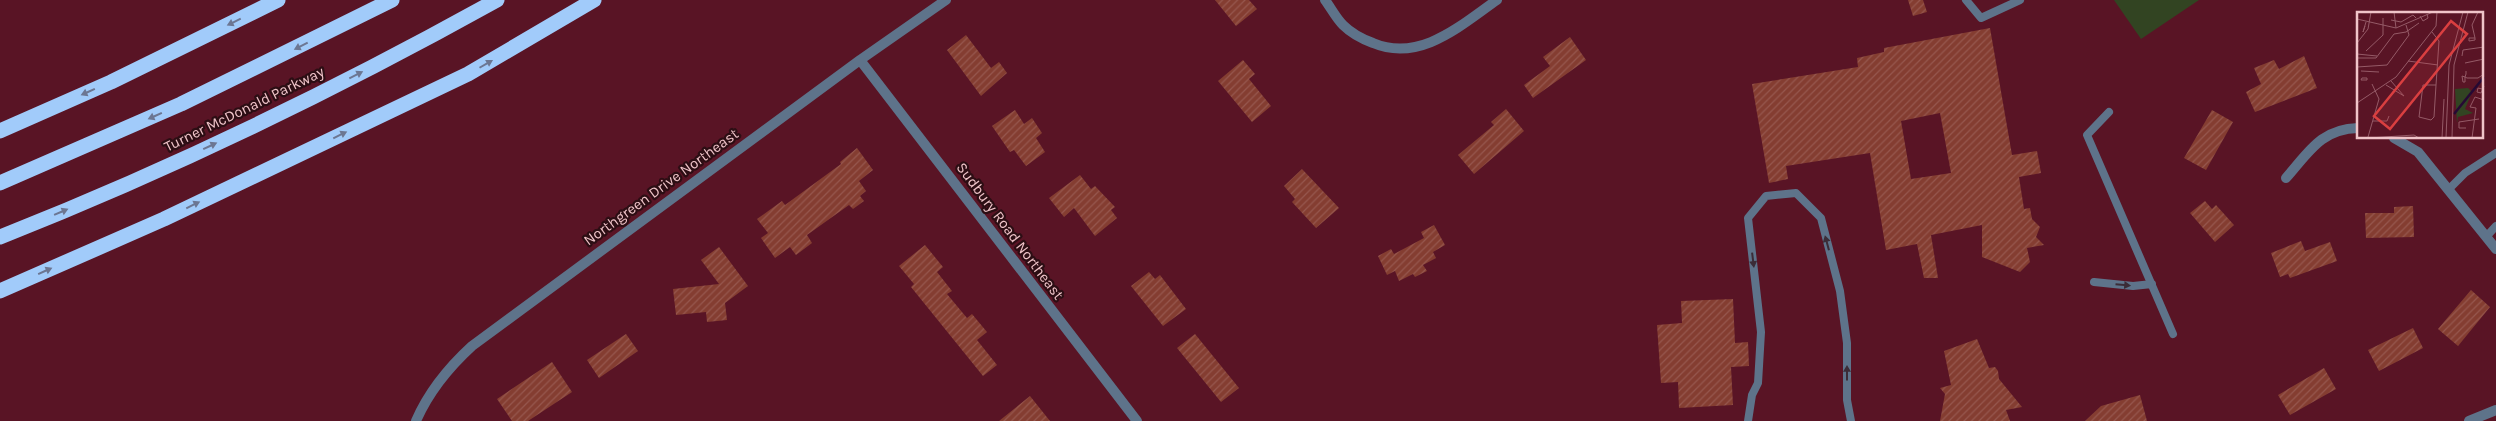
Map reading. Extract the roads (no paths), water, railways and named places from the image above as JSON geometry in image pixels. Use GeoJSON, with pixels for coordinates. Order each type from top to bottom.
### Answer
{"type":"FeatureCollection","features":[{"type":"Feature","properties":{"kind":"highway"},"geometry":{"type":"LineString","coordinates":[[0,131],[111,82],[278,0]]}},
{"type":"Feature","properties":{"kind":"highway","name":"Turner McDonald Parkway"},"geometry":{"type":"LineString","coordinates":[[0,183],[181,104],[392,0]]}},
{"type":"Feature","properties":{"kind":"highway","name":"Turner McDonald Parkway"},"geometry":{"type":"LineString","coordinates":[[0,237],[115,189],[281,112],[375,65],[497,0]]}},
{"type":"Feature","properties":{"kind":"highway"},"geometry":{"type":"LineString","coordinates":[[0,291],[164,219],[468,74],[594,0]]}},
{"type":"Feature","properties":{"kind":"street","name":"Northgreen Drive Northeast"},"geometry":{"type":"LineString","coordinates":[[416,421],[434,387],[448,368],[472,346],[860,60],[946,0]]}},
{"type":"Feature","properties":{"kind":"street"},"geometry":{"type":"LineString","coordinates":[[1326,0],[1343,25],[1360,38],[1380,46],[1401,49],[1420,47],[1446,35],[1497,0]]}},
{"type":"Feature","properties":{"kind":"street","name":"Sudbury Road Northeast"},"geometry":{"type":"LineString","coordinates":[[860,60],[1137,421]]}},
{"type":"Feature","properties":{"kind":"street"},"geometry":{"type":"LineString","coordinates":[[2286,178],[2321,138],[2336,132],[2357,128]]}},
{"type":"Feature","properties":{"kind":"street"},"geometry":{"type":"LineString","coordinates":[[2396,139],[2418,152],[2496,249]]}},
{"type":"Feature","properties":{"kind":"street"},"geometry":{"type":"LineString","coordinates":[[2469,421],[2496,410]]}},
{"type":"Feature","properties":{"kind":"lane"},"geometry":{"type":"LineString","coordinates":[[1966,0],[1981,18],[2020,0]]}},
{"type":"Feature","properties":{"kind":"lane"},"geometry":{"type":"LineString","coordinates":[[2108,112],[2087,135],[2173,334]]}},
{"type":"Feature","properties":{"kind":"lane"},"geometry":{"type":"LineString","coordinates":[[2449,189],[2465,173],[2496,154]]}},
{"type":"Feature","properties":{"kind":"lane"},"geometry":{"type":"LineString","coordinates":[[1748,421],[1752,395],[1758,383],[1761,332],[1748,218],[1766,196],[1796,193],[1821,218],[1840,291],[1847,343],[1847,400],[1851,421]]}},
{"type":"Feature","properties":{"kind":"lane"},"geometry":{"type":"LineString","coordinates":[[2486,237],[2496,226]]}},
{"type":"Feature","properties":{"kind":"lane"},"geometry":{"type":"LineString","coordinates":[[2094,282],[2133,286],[2152,284]]}}]}
